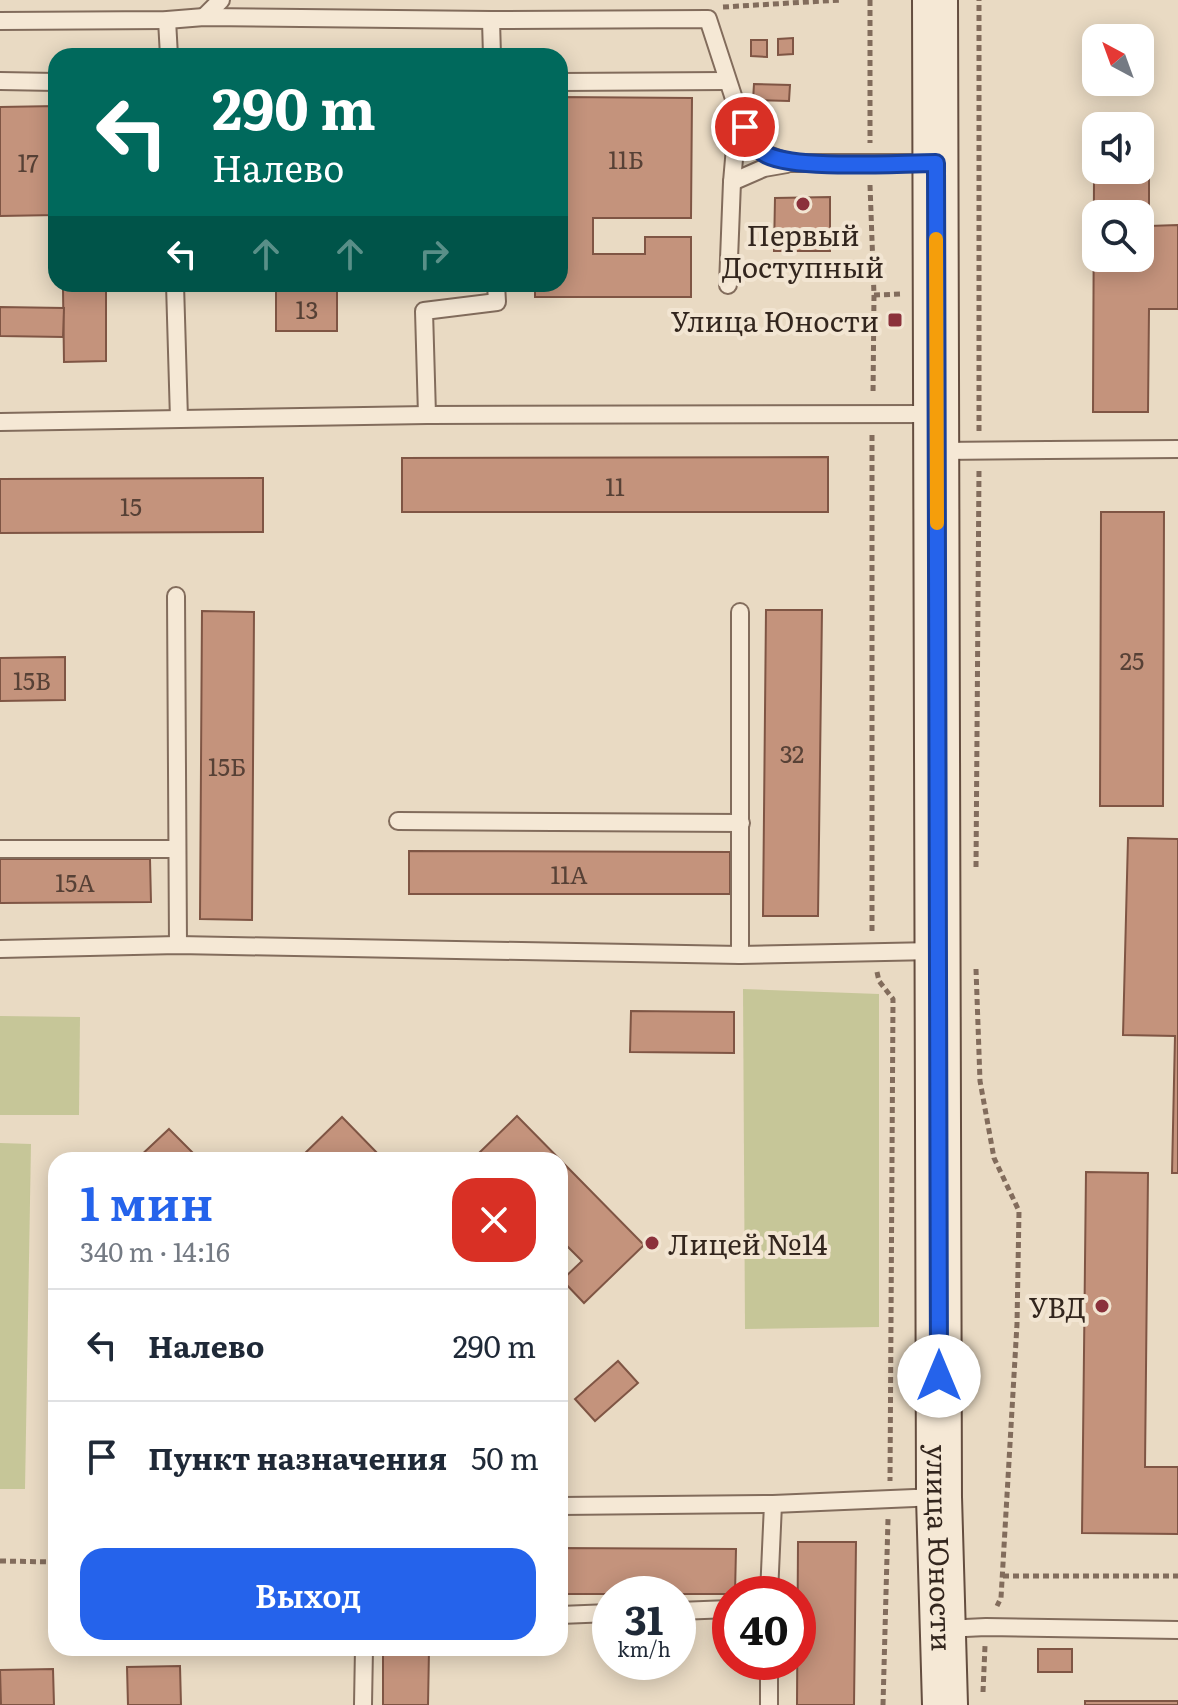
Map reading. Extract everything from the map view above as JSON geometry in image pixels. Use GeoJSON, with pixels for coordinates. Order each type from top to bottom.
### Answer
{"type":"FeatureCollection","features":[{"type":"Feature","properties":{"kind":"street","name":"улица Юности"},"geometry":{"type":"LineString","coordinates":[[935,0],[936,163],[951,439],[957,953],[939,1497],[965,1628],[945,1705]]}},
{"type":"Feature","properties":{"kind":"lane"},"geometry":{"type":"LineString","coordinates":[[204,17],[221,0]]}},
{"type":"Feature","properties":{"kind":"lane"},"geometry":{"type":"LineString","coordinates":[[0,21],[204,17],[708,19],[726,81],[752,142],[765,154],[790,163]]}},
{"type":"Feature","properties":{"kind":"lane"},"geometry":{"type":"LineString","coordinates":[[167,20],[169,48]]}},
{"type":"Feature","properties":{"kind":"lane"},"geometry":{"type":"LineString","coordinates":[[491,20],[492,48]]}},
{"type":"Feature","properties":{"kind":"lane"},"geometry":{"type":"LineString","coordinates":[[0,81],[48,82]]}},
{"type":"Feature","properties":{"kind":"lane"},"geometry":{"type":"LineString","coordinates":[[568,82],[726,81]]}},
{"type":"Feature","properties":{"kind":"lane"},"geometry":{"type":"LineString","coordinates":[[728,285],[738,111]]}},
{"type":"Feature","properties":{"kind":"lane"},"geometry":{"type":"LineString","coordinates":[[732,182],[764,168],[790,163],[936,163]]}},
{"type":"Feature","properties":{"kind":"lane"},"geometry":{"type":"LineString","coordinates":[[175,292],[179,419]]}},
{"type":"Feature","properties":{"kind":"lane"},"geometry":{"type":"LineString","coordinates":[[427,415],[424,311],[497,302],[496,292]]}},
{"type":"Feature","properties":{"kind":"lane"},"geometry":{"type":"LineString","coordinates":[[0,422],[427,415],[872,414],[951,439],[1178,449]]}},
{"type":"Feature","properties":{"kind":"lane"},"geometry":{"type":"LineString","coordinates":[[176,596],[178,945]]}},
{"type":"Feature","properties":{"kind":"lane"},"geometry":{"type":"LineString","coordinates":[[740,612],[740,955]]}},
{"type":"Feature","properties":{"kind":"lane"},"geometry":{"type":"LineString","coordinates":[[398,821],[741,823]]}},
{"type":"Feature","properties":{"kind":"lane"},"geometry":{"type":"LineString","coordinates":[[0,849],[177,849]]}},
{"type":"Feature","properties":{"kind":"lane"},"geometry":{"type":"LineString","coordinates":[[0,949],[178,945],[740,955],[957,953]]}},
{"type":"Feature","properties":{"kind":"lane"},"geometry":{"type":"LineString","coordinates":[[568,1506],[773,1504],[939,1497]]}},
{"type":"Feature","properties":{"kind":"lane"},"geometry":{"type":"LineString","coordinates":[[770,1576],[773,1504]]}},
{"type":"Feature","properties":{"kind":"lane"},"geometry":{"type":"LineString","coordinates":[[568,1615],[592,1614]]}},
{"type":"Feature","properties":{"kind":"lane"},"geometry":{"type":"LineString","coordinates":[[965,1628],[1178,1630]]}},
{"type":"Feature","properties":{"kind":"lane"},"geometry":{"type":"LineString","coordinates":[[363,1705],[364,1656]]}},
{"type":"Feature","properties":{"kind":"lane"},"geometry":{"type":"LineString","coordinates":[[769,1680],[769,1705]]}},
{"type":"Feature","properties":{"kind":"path"},"geometry":{"type":"LineString","coordinates":[[870,0],[869,163],[874,295],[871,952],[879,981],[893,999],[892,1343],[883,1705]]}},
{"type":"Feature","properties":{"kind":"path"},"geometry":{"type":"LineString","coordinates":[[976,881],[951,439],[979,0]]}},
{"type":"Feature","properties":{"kind":"path"},"geometry":{"type":"LineString","coordinates":[[957,953],[994,1158],[1019,1211],[1017,1324],[1001,1598],[965,1628],[983,1705]]}},
{"type":"Feature","properties":{"kind":"path"},"geometry":{"type":"LineString","coordinates":[[0,1561],[48,1562]]}},
{"type":"Feature","properties":{"kind":"path"},"geometry":{"type":"LineString","coordinates":[[1003,1576],[1178,1576]]}},
{"type":"Feature","properties":{"kind":"green space"},"geometry":{"type":"Polygon","coordinates":[[[743,989],[879,994],[879,1327],[745,1329],[743,989]]]}},
{"type":"Feature","properties":{"kind":"green space"},"geometry":{"type":"Polygon","coordinates":[[[0,1016],[80,1017],[79,1115],[0,1115],[0,1016]]]}},
{"type":"Feature","properties":{"kind":"green space"},"geometry":{"type":"Polygon","coordinates":[[[0,1143],[31,1144],[25,1489],[0,1489],[0,1143]]]}},
{"type":"Feature","properties":{"kind":"building"},"geometry":{"type":"Polygon","coordinates":[[[793,38],[793,54],[778,55],[778,39],[793,38]]]}},
{"type":"Feature","properties":{"kind":"building"},"geometry":{"type":"Polygon","coordinates":[[[751,40],[767,40],[767,57],[751,56],[751,40]]]}},
{"type":"Feature","properties":{"kind":"building"},"geometry":{"type":"Polygon","coordinates":[[[754,84],[790,85],[789,101],[753,100],[754,84]]]}},
{"type":"Feature","properties":{"kind":"building"},"geometry":{"type":"Polygon","coordinates":[[[568,97],[692,98],[691,218],[593,218],[593,254],[645,254],[645,237],[691,237],[691,297],[535,297],[535,292],[568,292],[568,97]]]}},
{"type":"Feature","properties":{"kind":"building"},"geometry":{"type":"Polygon","coordinates":[[[48,106],[48,215],[0,216],[0,107],[48,106]]]}},
{"type":"Feature","properties":{"kind":"building"},"geometry":{"type":"Polygon","coordinates":[[[1094,184],[1149,184],[1149,200],[1094,200],[1094,184]]]}},
{"type":"Feature","properties":{"kind":"building"},"geometry":{"type":"Polygon","coordinates":[[[830,197],[830,251],[774,251],[775,198],[830,197]]]}},
{"type":"Feature","properties":{"kind":"building"},"geometry":{"type":"Polygon","coordinates":[[[1178,225],[1178,309],[1149,309],[1148,412],[1093,412],[1094,272],[1154,272],[1154,226],[1178,225]]]}},
{"type":"Feature","properties":{"kind":"building"},"geometry":{"type":"Polygon","coordinates":[[[63,292],[106,292],[106,361],[64,362],[63,292]]]}},
{"type":"Feature","properties":{"kind":"building"},"geometry":{"type":"Polygon","coordinates":[[[276,292],[337,292],[337,331],[276,331],[276,292]]]}},
{"type":"Feature","properties":{"kind":"building"},"geometry":{"type":"Polygon","coordinates":[[[0,307],[64,308],[63,337],[0,336],[0,307]]]}},
{"type":"Feature","properties":{"kind":"building"},"geometry":{"type":"Polygon","coordinates":[[[828,457],[828,512],[402,512],[402,458],[828,457]]]}},
{"type":"Feature","properties":{"kind":"building"},"geometry":{"type":"Polygon","coordinates":[[[263,478],[263,532],[0,533],[0,479],[263,478]]]}},
{"type":"Feature","properties":{"kind":"building"},"geometry":{"type":"Polygon","coordinates":[[[1101,512],[1164,512],[1163,806],[1100,806],[1101,512]]]}},
{"type":"Feature","properties":{"kind":"building"},"geometry":{"type":"Polygon","coordinates":[[[766,610],[822,610],[818,916],[763,916],[766,610]]]}},
{"type":"Feature","properties":{"kind":"building"},"geometry":{"type":"Polygon","coordinates":[[[202,611],[254,612],[252,920],[200,919],[202,611]]]}},
{"type":"Feature","properties":{"kind":"building"},"geometry":{"type":"Polygon","coordinates":[[[65,657],[65,700],[0,701],[0,658],[65,657]]]}},
{"type":"Feature","properties":{"kind":"building"},"geometry":{"type":"Polygon","coordinates":[[[1128,838],[1178,839],[1178,1173],[1172,1173],[1175,1036],[1123,1035],[1128,838]]]}},
{"type":"Feature","properties":{"kind":"building"},"geometry":{"type":"Polygon","coordinates":[[[409,851],[730,852],[730,894],[409,894],[409,851]]]}},
{"type":"Feature","properties":{"kind":"building"},"geometry":{"type":"Polygon","coordinates":[[[0,859],[150,859],[151,902],[0,903],[0,859]]]}},
{"type":"Feature","properties":{"kind":"building"},"geometry":{"type":"Polygon","coordinates":[[[631,1011],[734,1012],[734,1053],[630,1052],[631,1011]]]}},
{"type":"Feature","properties":{"kind":"building"},"geometry":{"type":"Polygon","coordinates":[[[517,1116],[552,1152],[480,1152],[517,1116]]]}},
{"type":"Feature","properties":{"kind":"building"},"geometry":{"type":"Polygon","coordinates":[[[342,1117],[376,1152],[306,1152],[342,1117]]]}},
{"type":"Feature","properties":{"kind":"building"},"geometry":{"type":"Polygon","coordinates":[[[169,1129],[192,1152],[145,1152],[169,1129]]]}},
{"type":"Feature","properties":{"kind":"building"},"geometry":{"type":"Polygon","coordinates":[[[568,1168],[644,1245],[584,1303],[568,1286],[568,1274],[582,1261],[568,1247],[568,1168]]]}},
{"type":"Feature","properties":{"kind":"building"},"geometry":{"type":"Polygon","coordinates":[[[1086,1172],[1148,1173],[1145,1467],[1178,1467],[1178,1534],[1082,1533],[1086,1172]]]}},
{"type":"Feature","properties":{"kind":"building"},"geometry":{"type":"Polygon","coordinates":[[[618,1361],[638,1383],[595,1421],[575,1399],[618,1361]]]}},
{"type":"Feature","properties":{"kind":"building"},"geometry":{"type":"Polygon","coordinates":[[[798,1542],[856,1542],[854,1705],[797,1705],[797,1680],[816,1680],[816,1576],[798,1576],[798,1542]]]}},
{"type":"Feature","properties":{"kind":"building"},"geometry":{"type":"Polygon","coordinates":[[[568,1548],[736,1549],[735,1576],[712,1576],[712,1594],[696,1594],[696,1576],[592,1576],[592,1594],[568,1594],[568,1548]]]}},
{"type":"Feature","properties":{"kind":"building"},"geometry":{"type":"Polygon","coordinates":[[[1038,1649],[1072,1649],[1072,1672],[1038,1672],[1038,1649]]]}},
{"type":"Feature","properties":{"kind":"building"},"geometry":{"type":"Polygon","coordinates":[[[383,1656],[429,1656],[428,1705],[383,1705],[383,1656]]]}},
{"type":"Feature","properties":{"kind":"building"},"geometry":{"type":"Polygon","coordinates":[[[180,1666],[181,1705],[128,1705],[127,1667],[180,1666]]]}},
{"type":"Feature","properties":{"kind":"building"},"geometry":{"type":"Polygon","coordinates":[[[53,1669],[54,1705],[1,1705],[0,1670],[53,1669]]]}},
{"type":"Feature","properties":{"kind":"building"},"geometry":{"type":"Polygon","coordinates":[[[1085,1701],[1178,1701],[1178,1705],[1085,1705],[1085,1701]]]}},
{"type":"Feature","properties":{"kind":"slow traffic"},"geometry":{"type":"LineString","coordinates":[[936,239],[937,523]]}},
{"type":"Feature","properties":{"kind":"place","name":"Первый Доступный"},"geometry":{"type":"Point","coordinates":[803,204]}},
{"type":"Feature","properties":{"kind":"place","name":"Улица Юности"},"geometry":{"type":"Point","coordinates":[895,320]}},
{"type":"Feature","properties":{"kind":"place","name":"Лицей №14"},"geometry":{"type":"Point","coordinates":[652,1243]}},
{"type":"Feature","properties":{"kind":"place","name":"УВД"},"geometry":{"type":"Point","coordinates":[1102,1306]}},
{"type":"Feature","properties":{"kind":"route"},"geometry":{"type":"LineString","coordinates":[[745,127],[752,142],[765,154],[790,163],[936,163],[939,1376]]}}]}
